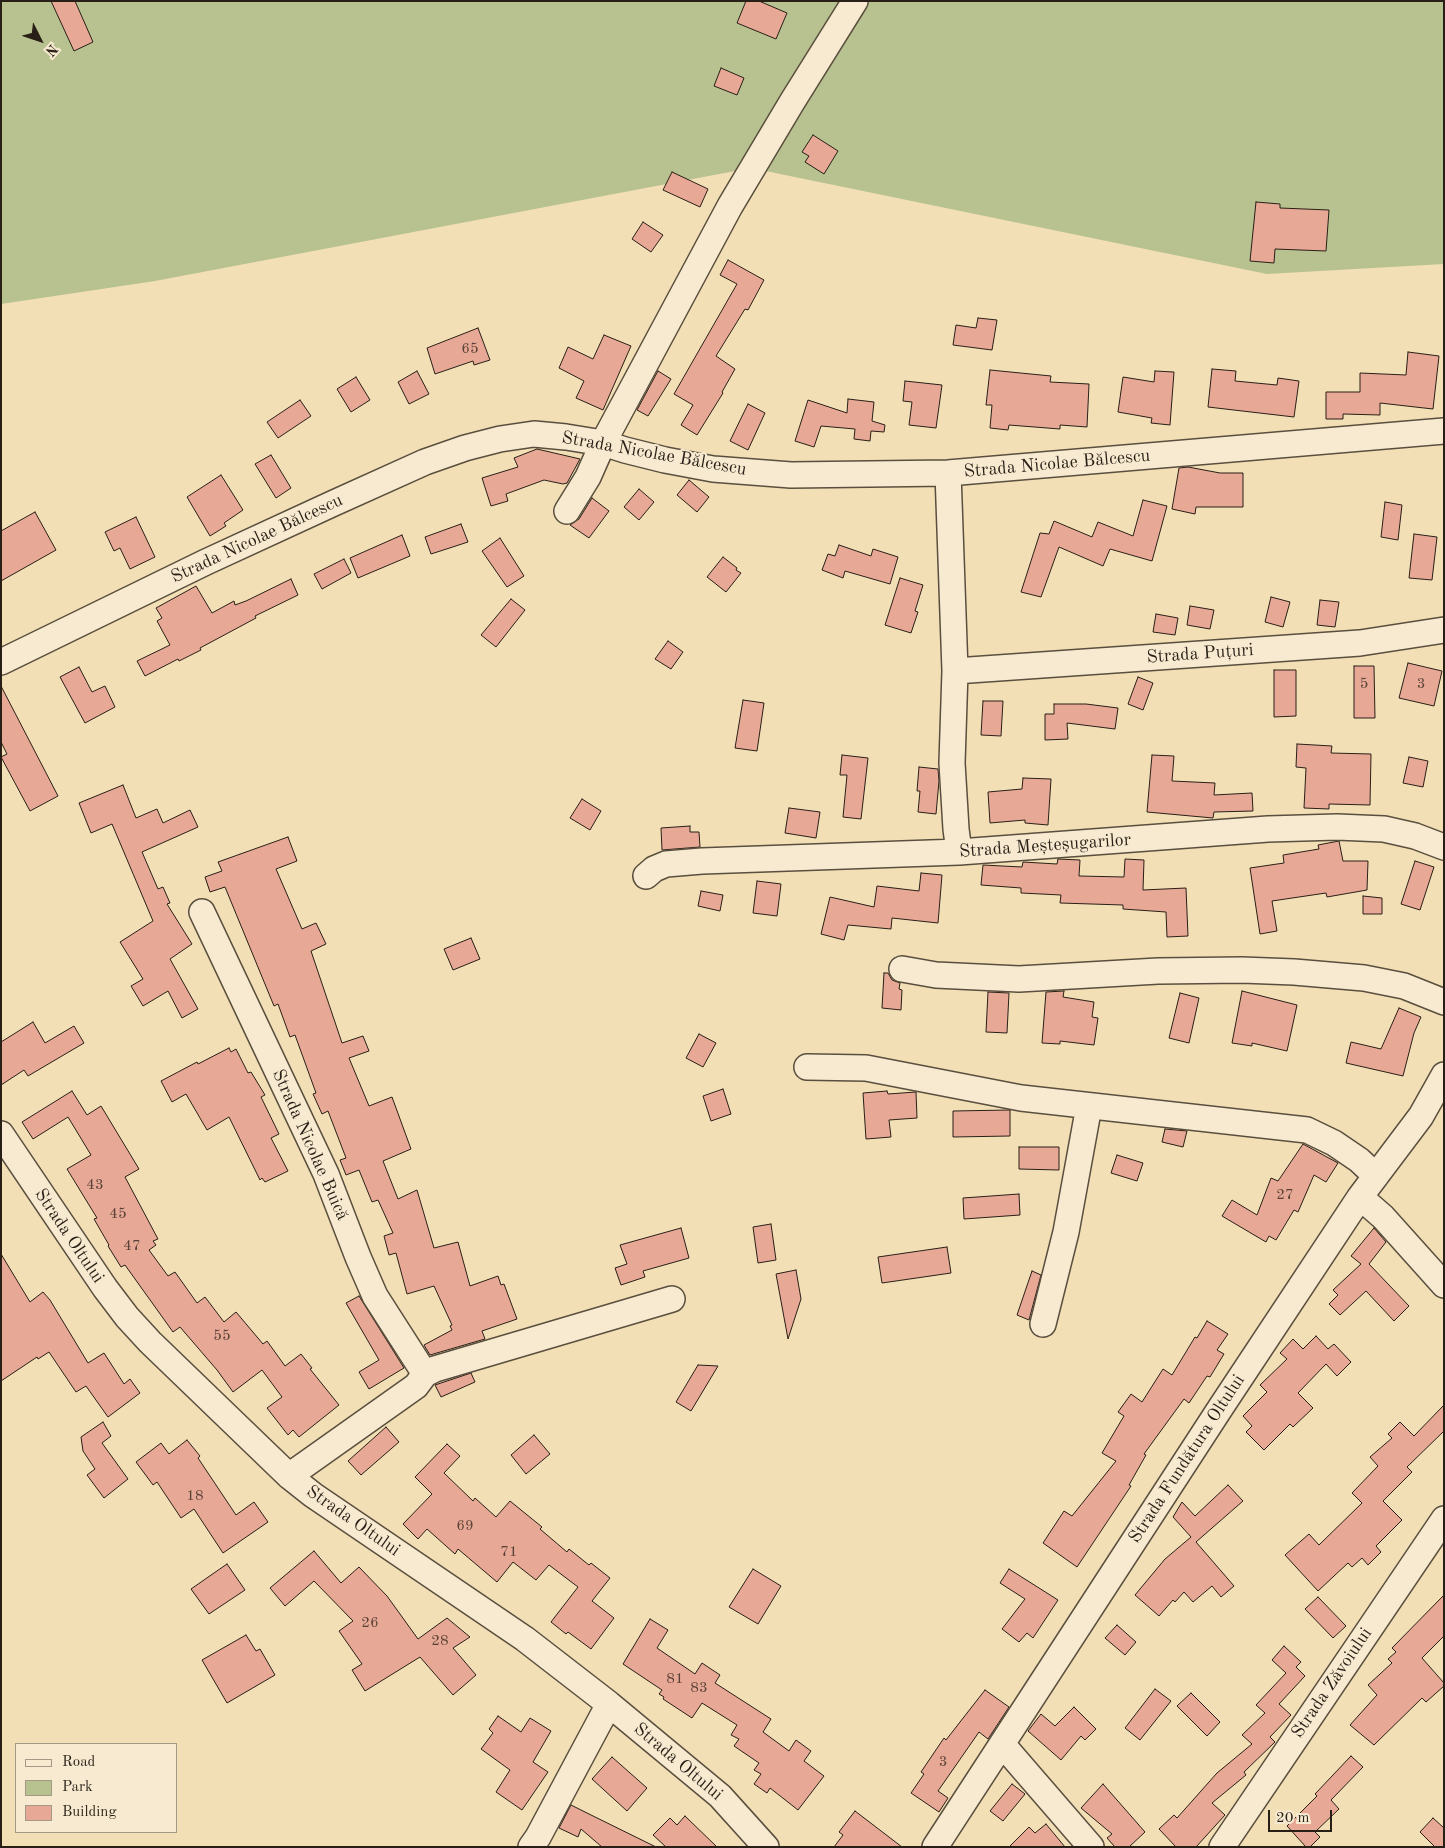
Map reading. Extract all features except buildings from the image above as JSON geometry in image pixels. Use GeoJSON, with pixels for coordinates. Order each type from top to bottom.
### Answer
{"type":"FeatureCollection","features":[{"type":"Feature","properties":{"kind":"street"},"geometry":{"type":"LineString","coordinates":[[567,511],[588,477],[603,443],[730,206],[855,1]]}},
{"type":"Feature","properties":{"kind":"street","name":"Strada Nicolae Bălcescu"},"geometry":{"type":"LineString","coordinates":[[1,662],[214,558],[334,503],[433,460],[465,448],[500,439],[534,434],[566,437],[603,443],[665,460],[713,469],[791,475],[948,473],[1444,431]]}},
{"type":"Feature","properties":{"kind":"street"},"geometry":{"type":"LineString","coordinates":[[948,473],[955,671],[952,763],[959,852]]}},
{"type":"Feature","properties":{"kind":"street","name":"Strada Puțuri"},"geometry":{"type":"LineString","coordinates":[[955,671],[1360,642],[1444,630]]}},
{"type":"Feature","properties":{"kind":"street","name":"Strada Meșteșugarilor"},"geometry":{"type":"LineString","coordinates":[[646,876],[654,868],[666,864],[702,861],[959,852],[1268,829],[1363,827],[1397,831],[1444,847]]}},
{"type":"Feature","properties":{"kind":"street","name":"Strada Nicolae Buică"},"geometry":{"type":"LineString","coordinates":[[202,912],[326,1174],[375,1296],[425,1374]]}},
{"type":"Feature","properties":{"kind":"street"},"geometry":{"type":"LineString","coordinates":[[902,969],[936,975],[1019,979],[1158,971],[1242,970],[1294,972],[1364,978],[1404,986],[1444,1002]]}},
{"type":"Feature","properties":{"kind":"street"},"geometry":{"type":"LineString","coordinates":[[807,1066],[866,1068],[1021,1098],[1307,1130],[1359,1160],[1376,1176]]}},
{"type":"Feature","properties":{"kind":"street","name":"Strada Fundătura Oltului"},"geometry":{"type":"LineString","coordinates":[[934,1847],[1221,1407],[1360,1198],[1421,1116],[1444,1075]]}},
{"type":"Feature","properties":{"kind":"street"},"geometry":{"type":"LineString","coordinates":[[1043,1324],[1066,1232],[1089,1106]]}},
{"type":"Feature","properties":{"kind":"street","name":"Strada Oltului"},"geometry":{"type":"LineString","coordinates":[[1,1134],[105,1288],[128,1318],[150,1342],[289,1476],[313,1495],[526,1639],[609,1704],[720,1796],[766,1847]]}},
{"type":"Feature","properties":{"kind":"street"},"geometry":{"type":"LineString","coordinates":[[1360,1198],[1383,1217],[1444,1286]]}},
{"type":"Feature","properties":{"kind":"street"},"geometry":{"type":"LineString","coordinates":[[289,1476],[416,1386],[425,1374],[444,1366],[672,1299]]}},
{"type":"Feature","properties":{"kind":"street","name":"Strada Zăvoiului"},"geometry":{"type":"LineString","coordinates":[[1222,1847],[1444,1519]]}},
{"type":"Feature","properties":{"kind":"street"},"geometry":{"type":"LineString","coordinates":[[531,1847],[609,1704]]}},
{"type":"Feature","properties":{"kind":"street"},"geometry":{"type":"LineString","coordinates":[[1002,1744],[1091,1847]]}},
{"type":"Feature","properties":{"kind":"green space"},"geometry":{"type":"Polygon","coordinates":[[[1,1],[1444,1],[1444,264],[1267,274],[751,168],[155,281],[1,304],[1,1]]]}}]}
